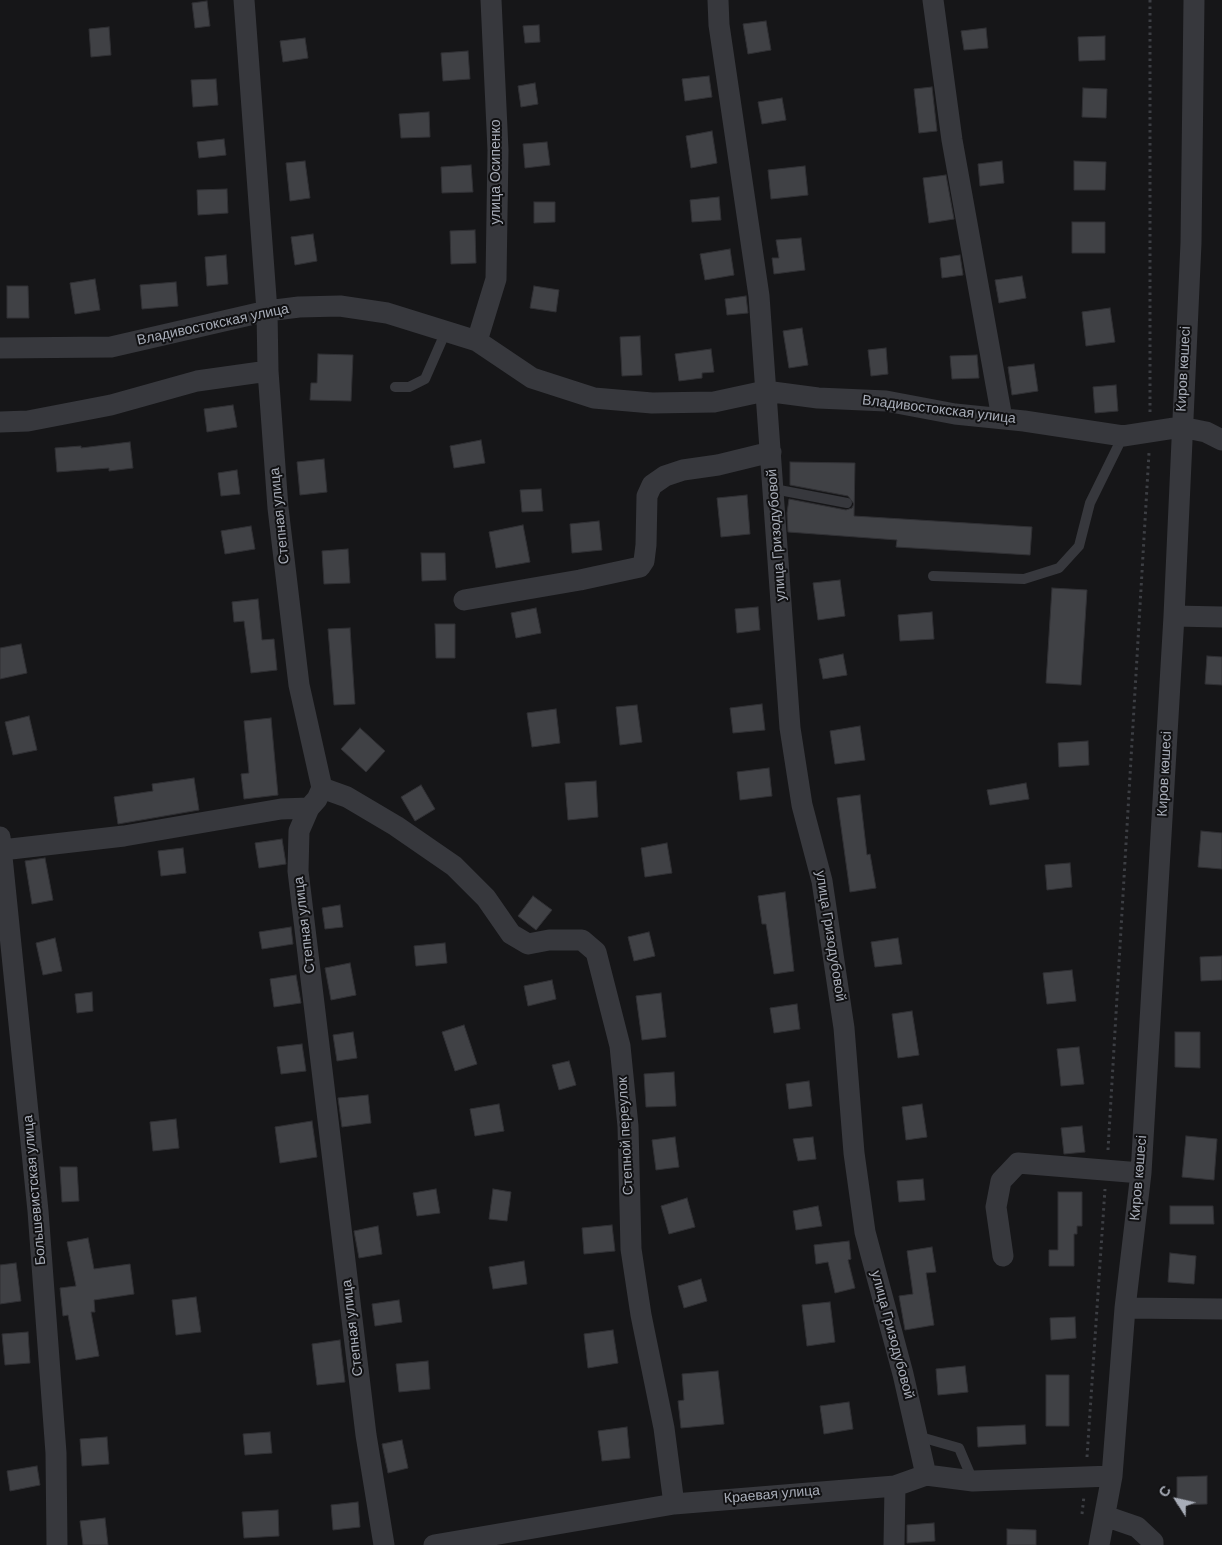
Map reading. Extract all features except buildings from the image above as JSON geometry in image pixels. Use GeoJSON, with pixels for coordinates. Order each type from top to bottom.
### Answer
{"type":"FeatureCollection","features":[{"type":"Feature","properties":{"kind":"street","name":"Степная улица"},"geometry":{"type":"LineString","coordinates":[[244,0],[267,311],[268,371],[278,508],[299,685],[322,788],[317,799],[308,808],[299,831],[298,871],[366,1435],[384,1545]]}},
{"type":"Feature","properties":{"kind":"street","name":"улица Осипенко"},"geometry":{"type":"LineString","coordinates":[[477,341],[496,279],[498,150],[491,0]]}},
{"type":"Feature","properties":{"kind":"street","name":"улица Гризодубовой"},"geometry":{"type":"LineString","coordinates":[[718,0],[719,25],[759,296],[790,728],[802,805],[822,881],[844,1028],[854,1153],[865,1232],[903,1374],[926,1475]]}},
{"type":"Feature","properties":{"kind":"street"},"geometry":{"type":"LineString","coordinates":[[933,0],[952,140],[1002,418]]}},
{"type":"Feature","properties":{"kind":"street","name":"Киров көшесі"},"geometry":{"type":"LineString","coordinates":[[1099,1545],[1112,1476],[1125,1308],[1141,1173],[1174,616],[1181,427],[1191,243],[1194,0]]}},
{"type":"Feature","properties":{"kind":"street","name":"Владивостокская улица"},"geometry":{"type":"LineString","coordinates":[[0,348],[111,347],[267,311],[299,307],[340,306],[387,313],[477,341],[532,378],[594,398],[652,403],[714,402],[765,391],[818,398],[886,401],[955,414],[1002,418],[1123,436],[1181,427]]}},
{"type":"Feature","properties":{"kind":"street"},"geometry":{"type":"LineString","coordinates":[[0,422],[28,421],[110,405],[197,381],[268,371]]}},
{"type":"Feature","properties":{"kind":"street"},"geometry":{"type":"LineString","coordinates":[[1181,427],[1206,432],[1222,440]]}},
{"type":"Feature","properties":{"kind":"street"},"geometry":{"type":"LineString","coordinates":[[464,600],[580,580],[640,566],[644,561],[646,545],[646,496],[652,485],[665,476],[683,470],[718,465],[771,452]]}},
{"type":"Feature","properties":{"kind":"street"},"geometry":{"type":"LineString","coordinates":[[1174,616],[1222,617]]}},
{"type":"Feature","properties":{"kind":"street","name":"Степной переулок"},"geometry":{"type":"LineString","coordinates":[[322,788],[347,797],[396,826],[454,866],[486,898],[511,934],[528,944],[550,940],[582,940],[596,952],[620,1046],[628,1126],[631,1249],[641,1315],[664,1428],[674,1504]]}},
{"type":"Feature","properties":{"kind":"street"},"geometry":{"type":"LineString","coordinates":[[1,843],[124,836],[282,808],[308,808]]}},
{"type":"Feature","properties":{"kind":"street","name":"Большевистская улица"},"geometry":{"type":"LineString","coordinates":[[1,843],[38,1211],[56,1452],[57,1545]]}},
{"type":"Feature","properties":{"kind":"street"},"geometry":{"type":"LineString","coordinates":[[1003,1256],[996,1207],[1001,1182],[1018,1164],[1141,1173]]}},
{"type":"Feature","properties":{"kind":"street"},"geometry":{"type":"LineString","coordinates":[[1125,1308],[1222,1309]]}},
{"type":"Feature","properties":{"kind":"street","name":"Краевая улица"},"geometry":{"type":"LineString","coordinates":[[434,1545],[674,1504],[895,1486],[926,1475],[973,1481],[1112,1476]]}},
{"type":"Feature","properties":{"kind":"street"},"geometry":{"type":"LineString","coordinates":[[894,1545],[895,1486]]}},
{"type":"Feature","properties":{"kind":"street"},"geometry":{"type":"LineString","coordinates":[[1105,1516],[1137,1527],[1153,1542],[1153,1545]]}},
{"type":"Feature","properties":{"kind":"lane"},"geometry":{"type":"LineString","coordinates":[[395,387],[409,387],[425,379],[446,331]]}},
{"type":"Feature","properties":{"kind":"lane"},"geometry":{"type":"LineString","coordinates":[[933,576],[1024,580],[1059,568],[1079,546],[1090,503],[1102,475],[1123,436]]}},
{"type":"Feature","properties":{"kind":"lane"},"geometry":{"type":"LineString","coordinates":[[774,489],[847,503]]}},
{"type":"Feature","properties":{"kind":"lane"},"geometry":{"type":"LineString","coordinates":[[917,1436],[960,1448],[973,1481]]}},
{"type":"Feature","properties":{"kind":"path"},"geometry":{"type":"LineString","coordinates":[[1082,1516],[1106,1169],[1150,432],[1150,0]]}}]}
